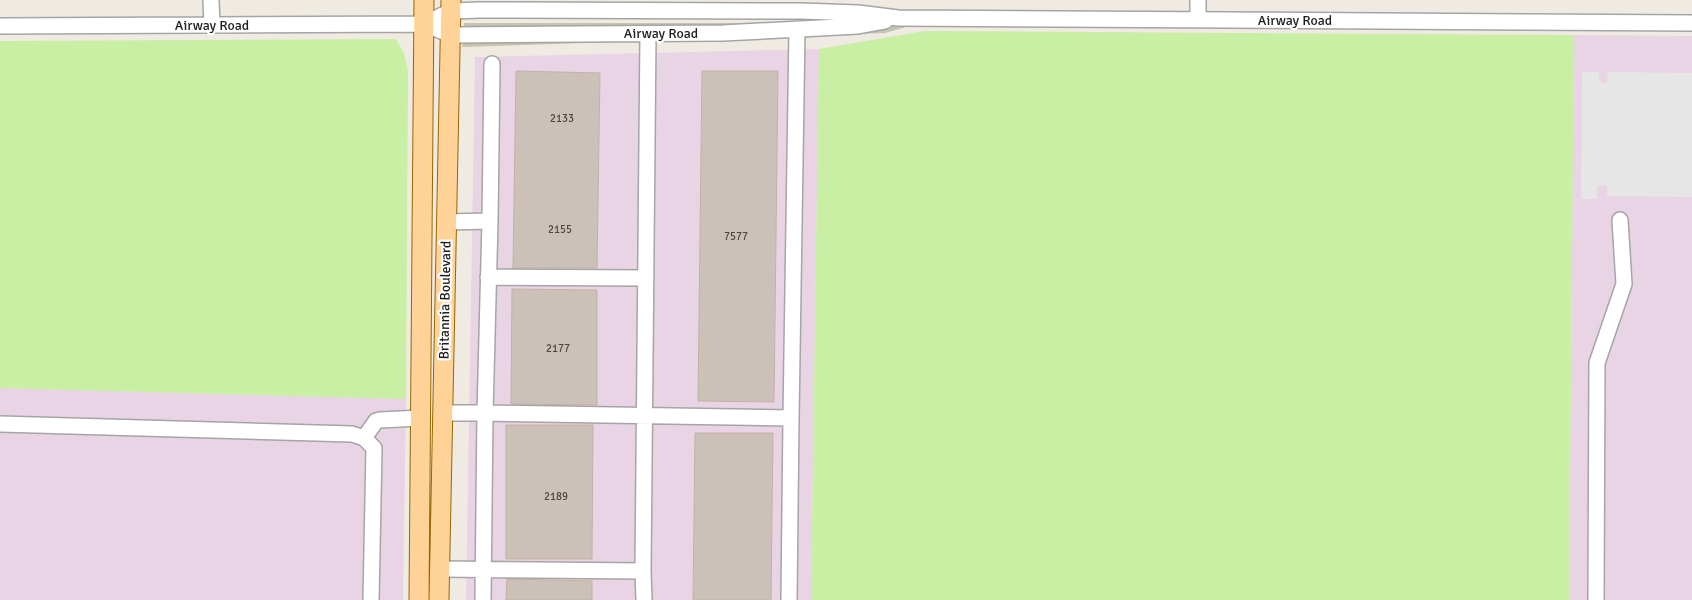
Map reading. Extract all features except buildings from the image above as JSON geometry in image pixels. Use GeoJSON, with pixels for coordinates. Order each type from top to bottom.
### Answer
{"type":"FeatureCollection","features":[{"type":"Feature","properties":{"kind":"main road","name":"Britannia Boulevard"},"geometry":{"type":"LineString","coordinates":[[419,600],[424,0]]}},
{"type":"Feature","properties":{"kind":"main road","name":"Britannia Boulevard"},"geometry":{"type":"LineString","coordinates":[[439,600],[451,6]]}},
{"type":"Feature","properties":{"kind":"street"},"geometry":{"type":"LineString","coordinates":[[211,0],[212,25]]}},
{"type":"Feature","properties":{"kind":"street"},"geometry":{"type":"LineString","coordinates":[[1198,0],[1198,20]]}},
{"type":"Feature","properties":{"kind":"street","name":"Airway Road"},"geometry":{"type":"LineString","coordinates":[[424,24],[451,6],[537,5],[802,6],[898,18],[1692,23]]}},
{"type":"Feature","properties":{"kind":"street","name":"Airway Road"},"geometry":{"type":"LineString","coordinates":[[0,26],[424,24],[451,35],[648,34],[797,30],[858,26],[898,18]]}},
{"type":"Feature","properties":{"kind":"street"},"geometry":{"type":"LineString","coordinates":[[789,600],[790,418],[797,30]]}},
{"type":"Feature","properties":{"kind":"street"},"geometry":{"type":"LineString","coordinates":[[644,600],[648,34]]}},
{"type":"Feature","properties":{"kind":"street"},"geometry":{"type":"LineString","coordinates":[[483,600],[492,64]]}},
{"type":"Feature","properties":{"kind":"street"},"geometry":{"type":"LineString","coordinates":[[1596,600],[1597,363],[1624,284],[1620,220]]}},
{"type":"Feature","properties":{"kind":"street"},"geometry":{"type":"LineString","coordinates":[[446,222],[490,221]]}},
{"type":"Feature","properties":{"kind":"street"},"geometry":{"type":"LineString","coordinates":[[488,277],[646,278]]}},
{"type":"Feature","properties":{"kind":"street"},"geometry":{"type":"LineString","coordinates":[[442,413],[790,418]]}},
{"type":"Feature","properties":{"kind":"street"},"geometry":{"type":"LineString","coordinates":[[364,438],[376,422],[380,420],[421,418]]}},
{"type":"Feature","properties":{"kind":"street"},"geometry":{"type":"LineString","coordinates":[[0,424],[352,434],[364,438],[374,448],[372,600]]}},
{"type":"Feature","properties":{"kind":"street"},"geometry":{"type":"LineString","coordinates":[[440,569],[643,571]]}},
{"type":"Feature","properties":{"kind":"shaded area"},"geometry":{"type":"Polygon","coordinates":[[[464,23],[920,23],[885,33],[462,47],[464,23]]]}},
{"type":"Feature","properties":{"kind":"shaded area"},"geometry":{"type":"Polygon","coordinates":[[[1574,35],[1692,36],[1692,600],[1569,600],[1574,35]]]}},
{"type":"Feature","properties":{"kind":"shaded area"},"geometry":{"type":"Polygon","coordinates":[[[819,49],[811,600],[466,600],[475,57],[819,49]]]}},
{"type":"Feature","properties":{"kind":"shaded area"},"geometry":{"type":"Polygon","coordinates":[[[1582,72],[1599,72],[1599,80],[1605,84],[1607,83],[1608,72],[1692,73],[1692,197],[1607,196],[1607,186],[1599,185],[1597,188],[1597,199],[1581,199],[1582,72]]]}},
{"type":"Feature","properties":{"kind":"shaded area"},"geometry":{"type":"Polygon","coordinates":[[[0,388],[406,399],[403,600],[0,600],[0,388]]]}},
{"type":"Feature","properties":{"kind":"green space"},"geometry":{"type":"Polygon","coordinates":[[[924,31],[1574,35],[1569,600],[811,600],[819,49],[924,31]]]}},
{"type":"Feature","properties":{"kind":"green space"},"geometry":{"type":"Polygon","coordinates":[[[396,39],[404,53],[408,71],[406,399],[0,388],[0,41],[396,39]]]}}]}
